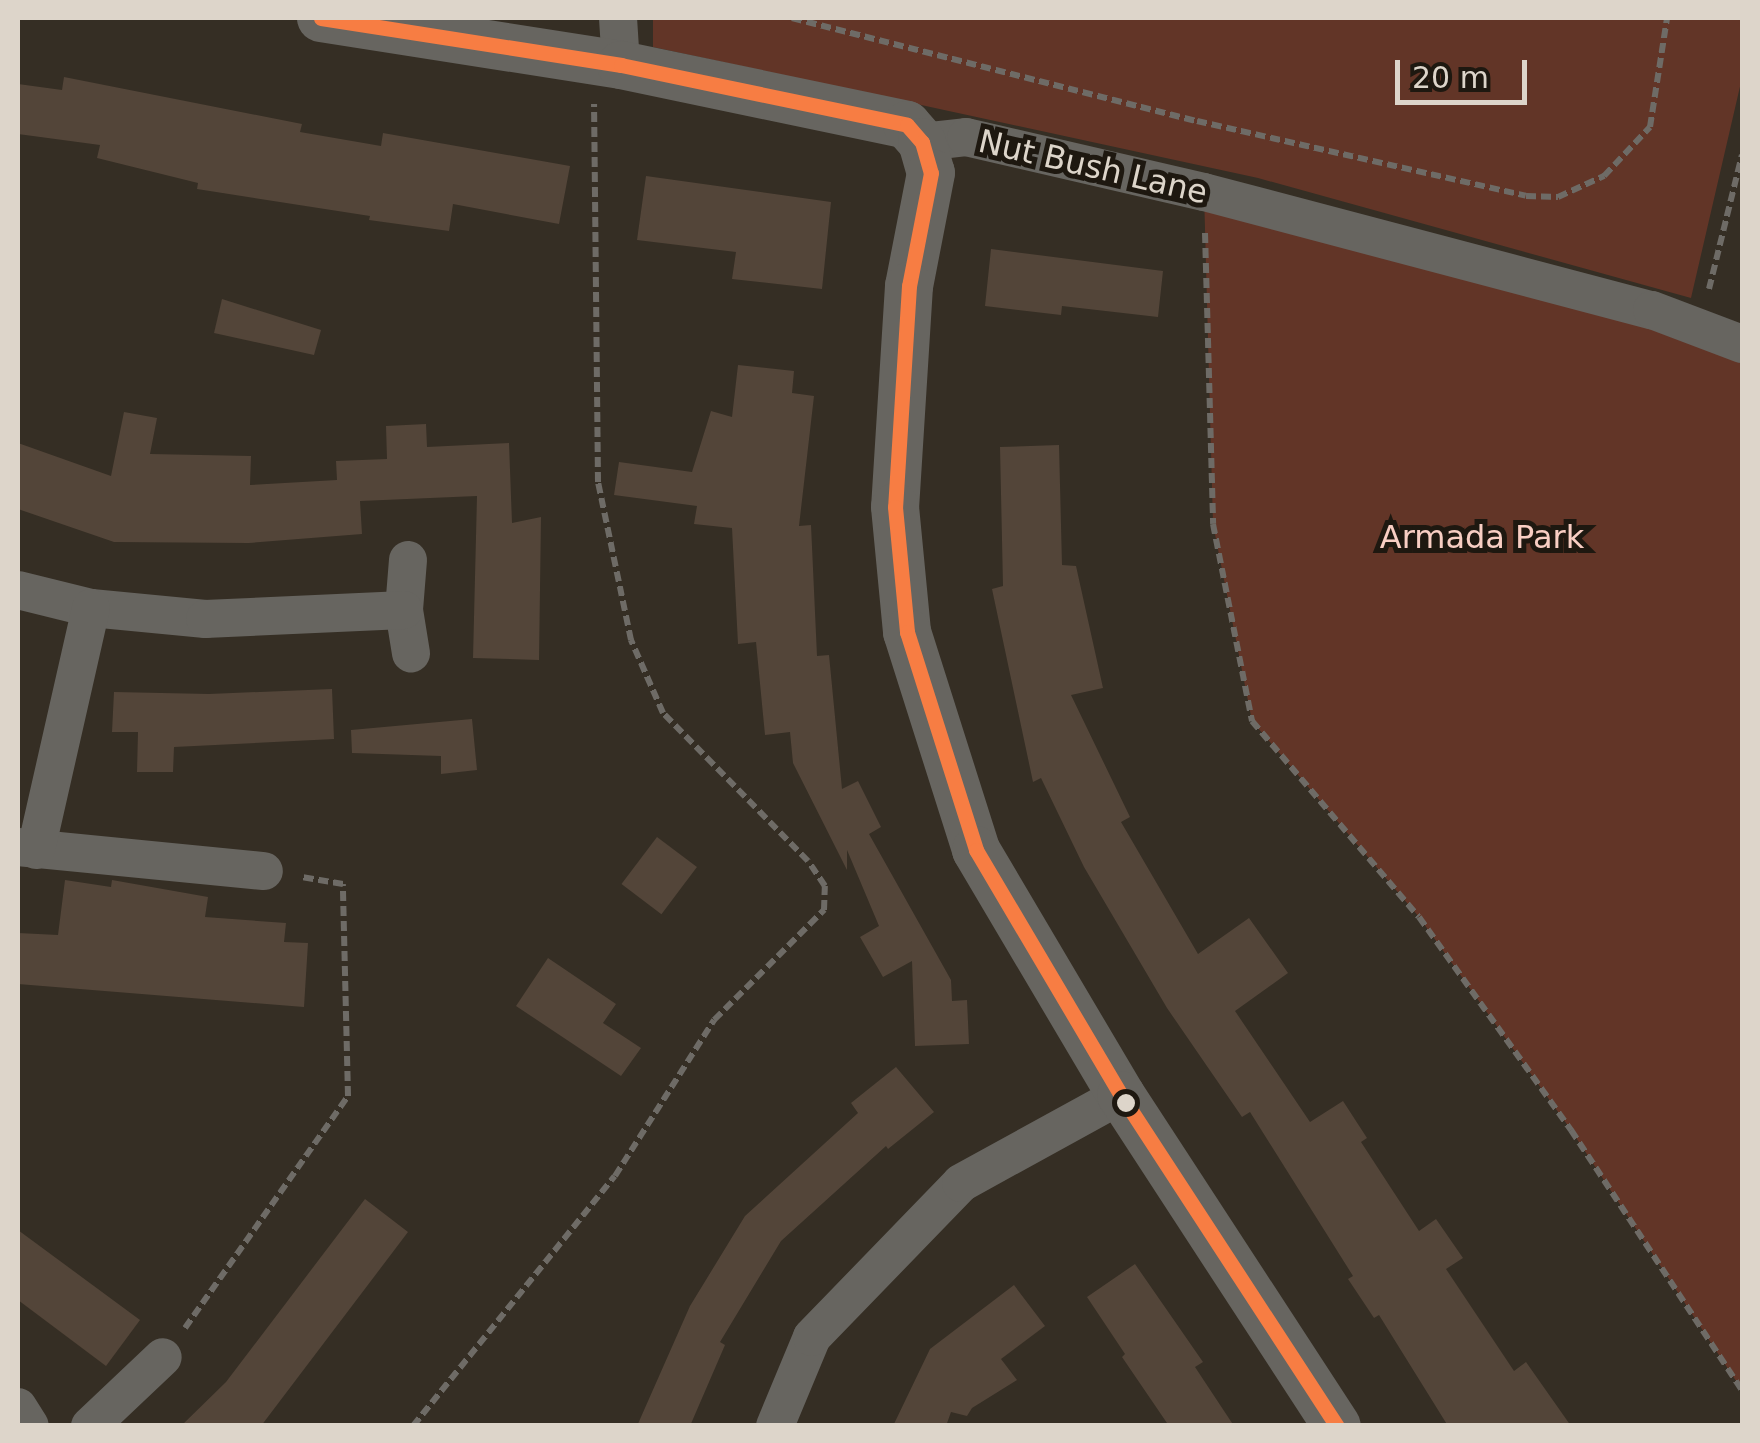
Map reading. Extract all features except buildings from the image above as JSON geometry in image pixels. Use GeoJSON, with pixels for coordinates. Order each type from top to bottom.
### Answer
{"type":"FeatureCollection","features":[{"type":"Feature","properties":{"kind":"street"},"geometry":{"type":"LineString","coordinates":[[321,18],[607,64],[907,125],[922,142],[931,173],[909,286],[895,507],[906,632],[976,850],[1121,1095],[1337,1426]]}},
{"type":"Feature","properties":{"kind":"street"},"geometry":{"type":"LineString","coordinates":[[607,64],[618,18]]}},
{"type":"Feature","properties":{"kind":"street","name":"Nut Bush Lane"},"geometry":{"type":"LineString","coordinates":[[922,142],[966,137],[1204,192],[1652,310],[1742,344]]}},
{"type":"Feature","properties":{"kind":"street"},"geometry":{"type":"LineString","coordinates":[[408,560],[404,610],[411,652]]}},
{"type":"Feature","properties":{"kind":"street"},"geometry":{"type":"LineString","coordinates":[[18,590],[91,608],[206,619],[404,610]]}},
{"type":"Feature","properties":{"kind":"street"},"geometry":{"type":"LineString","coordinates":[[91,608],[26,849],[264,871]]}},
{"type":"Feature","properties":{"kind":"street"},"geometry":{"type":"LineString","coordinates":[[774,1426],[812,1337],[962,1183],[1121,1095]]}},
{"type":"Feature","properties":{"kind":"street"},"geometry":{"type":"LineString","coordinates":[[90,1426],[164,1357]]}},
{"type":"Feature","properties":{"kind":"street"},"geometry":{"type":"LineString","coordinates":[[18,1407],[30,1426]]}},
{"type":"Feature","properties":{"kind":"path"},"geometry":{"type":"LineString","coordinates":[[792,18],[1197,121],[1526,196],[1558,198],[1604,176],[1650,126],[1667,18]]}},
{"type":"Feature","properties":{"kind":"path"},"geometry":{"type":"LineString","coordinates":[[413,1426],[615,1176],[714,1020],[824,910],[824,886],[808,861],[663,713],[631,640],[598,482],[607,64]]}},
{"type":"Feature","properties":{"kind":"path"},"geometry":{"type":"LineString","coordinates":[[1700,327],[1742,155]]}},
{"type":"Feature","properties":{"kind":"path"},"geometry":{"type":"LineString","coordinates":[[1204,192],[1213,524],[1252,721],[1418,917],[1571,1130],[1742,1390]]}},
{"type":"Feature","properties":{"kind":"path"},"geometry":{"type":"LineString","coordinates":[[164,1357],[348,1096],[343,884],[264,871]]}},
{"type":"Feature","properties":{"kind":"green space"},"geometry":{"type":"Polygon","coordinates":[[[653,18],[1742,18],[1742,78],[1691,298],[1258,178],[653,47],[653,18]]]}},
{"type":"Feature","properties":{"kind":"green space","name":"Armada Park"},"geometry":{"type":"Polygon","coordinates":[[[1204,192],[1742,344],[1742,1390],[1571,1130],[1419,917],[1252,721],[1213,524],[1204,192]]]}},
{"type":"Feature","properties":{"kind":"transit line"},"geometry":{"type":"LineString","coordinates":[[321,18],[621,65],[907,125],[922,142],[931,173],[909,286],[895,507],[907,632],[976,850],[1121,1095],[1337,1426]]}}]}
